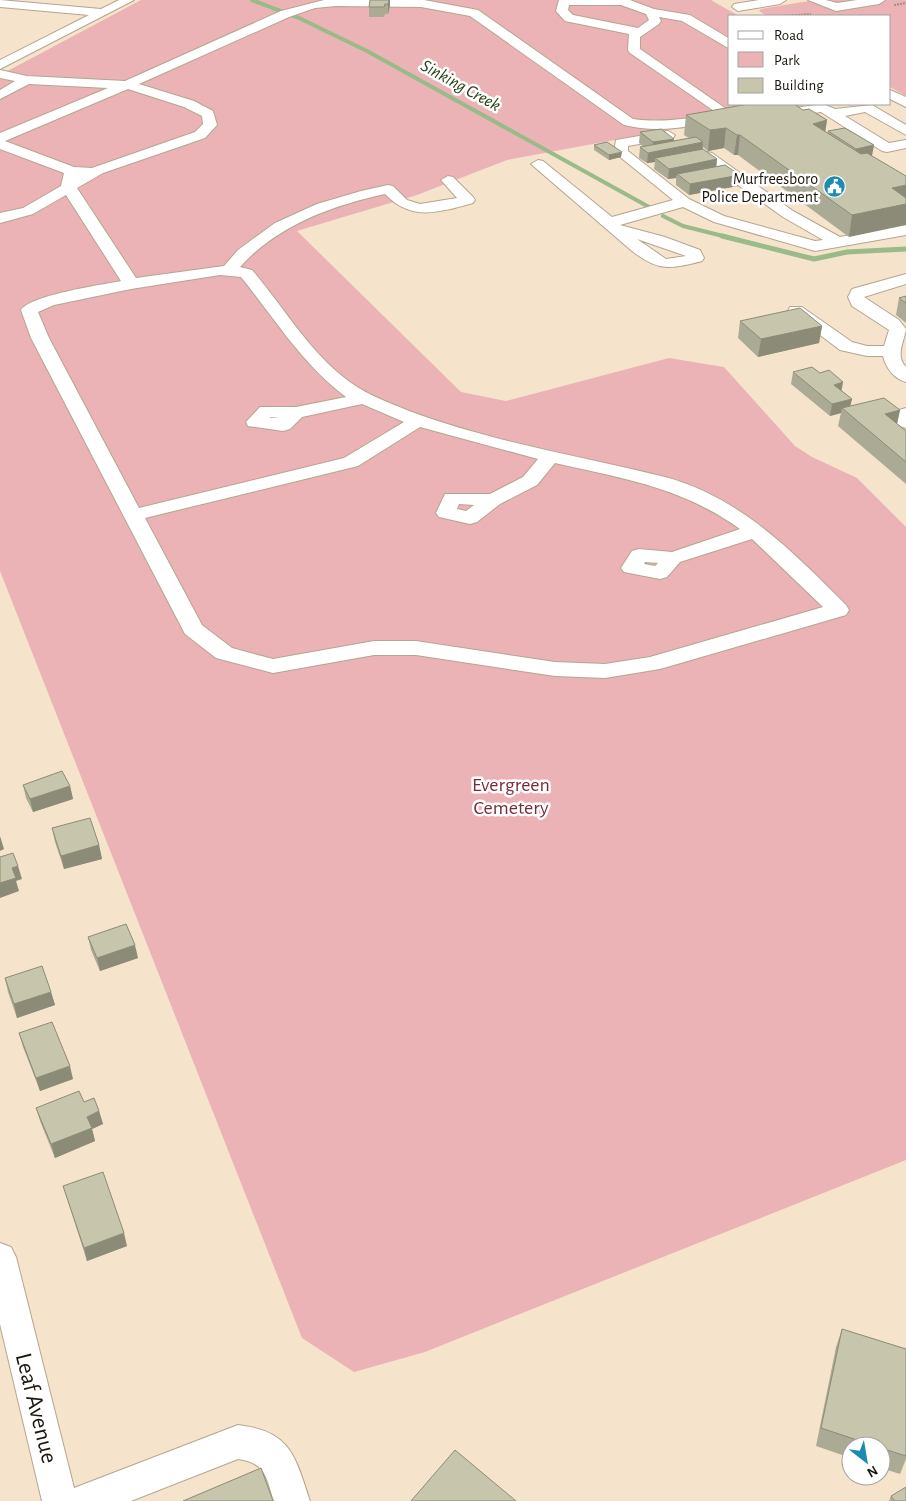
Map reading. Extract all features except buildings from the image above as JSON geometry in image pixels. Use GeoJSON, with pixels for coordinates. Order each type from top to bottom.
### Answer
{"type":"FeatureCollection","features":[{"type":"Feature","properties":{"kind":"street"},"geometry":{"type":"LineString","coordinates":[[0,65],[128,0]]}},
{"type":"Feature","properties":{"kind":"street"},"geometry":{"type":"LineString","coordinates":[[458,0],[629,122],[649,126],[672,125],[737,116]]}},
{"type":"Feature","properties":{"kind":"street"},"geometry":{"type":"LineString","coordinates":[[640,32],[569,18],[562,11],[561,1],[621,0],[651,12],[686,18],[728,44]]}},
{"type":"Feature","properties":{"kind":"street"},"geometry":{"type":"LineString","coordinates":[[726,0],[753,15]]}},
{"type":"Feature","properties":{"kind":"street"},"geometry":{"type":"LineString","coordinates":[[738,7],[780,0]]}},
{"type":"Feature","properties":{"kind":"street"},"geometry":{"type":"LineString","coordinates":[[814,0],[836,7],[879,0]]}},
{"type":"Feature","properties":{"kind":"street"},"geometry":{"type":"LineString","coordinates":[[0,138],[127,85],[289,12],[329,2],[421,3],[474,12]]}},
{"type":"Feature","properties":{"kind":"street"},"geometry":{"type":"LineString","coordinates":[[329,2],[355,16]]}},
{"type":"Feature","properties":{"kind":"street"},"geometry":{"type":"LineString","coordinates":[[0,3],[102,13]]}},
{"type":"Feature","properties":{"kind":"street"},"geometry":{"type":"LineString","coordinates":[[651,12],[655,21],[634,36],[634,50],[737,116]]}},
{"type":"Feature","properties":{"kind":"street"},"geometry":{"type":"LineString","coordinates":[[0,74],[27,80],[127,85],[189,104],[208,114],[210,125],[200,135],[70,179],[28,210],[0,218]]}},
{"type":"Feature","properties":{"kind":"street"},"geometry":{"type":"LineString","coordinates":[[0,95],[27,80]]}},
{"type":"Feature","properties":{"kind":"street"},"geometry":{"type":"LineString","coordinates":[[891,95],[906,103]]}},
{"type":"Feature","properties":{"kind":"street"},"geometry":{"type":"LineString","coordinates":[[787,105],[757,114],[823,108],[887,148],[906,144]]}},
{"type":"Feature","properties":{"kind":"street"},"geometry":{"type":"LineString","coordinates":[[832,114],[867,108],[906,131]]}},
{"type":"Feature","properties":{"kind":"street"},"geometry":{"type":"LineString","coordinates":[[737,116],[621,143],[621,152],[684,202],[719,219],[815,246],[906,230]]}},
{"type":"Feature","properties":{"kind":"street"},"geometry":{"type":"LineString","coordinates":[[0,144],[70,179],[131,284]]}},
{"type":"Feature","properties":{"kind":"street"},"geometry":{"type":"LineString","coordinates":[[642,168],[707,156],[788,214],[838,242]]}},
{"type":"Feature","properties":{"kind":"street"},"geometry":{"type":"LineString","coordinates":[[538,164],[613,226],[684,202]]}},
{"type":"Feature","properties":{"kind":"street"},"geometry":{"type":"LineString","coordinates":[[229,270],[239,258],[270,233],[308,212],[337,200],[388,189],[402,203],[419,209],[468,200],[448,180]]}},
{"type":"Feature","properties":{"kind":"street"},"geometry":{"type":"LineString","coordinates":[[229,270],[246,273],[265,294],[308,354],[328,374],[354,394],[418,421],[468,437],[688,490],[729,511],[768,540],[838,610],[652,664],[605,671],[556,669],[416,648],[374,648],[272,666],[224,653],[193,629],[40,338],[29,310],[50,301],[131,284],[229,270]]}},
{"type":"Feature","properties":{"kind":"street"},"geometry":{"type":"LineString","coordinates":[[906,279],[858,292],[856,297],[858,302],[893,324],[898,330],[891,351],[894,365],[906,377]]}},
{"type":"Feature","properties":{"kind":"street"},"geometry":{"type":"LineString","coordinates":[[796,311],[846,346],[867,351],[891,351]]}},
{"type":"Feature","properties":{"kind":"street"},"geometry":{"type":"LineString","coordinates":[[296,413],[365,398]]}},
{"type":"Feature","properties":{"kind":"street"},"geometry":{"type":"LineString","coordinates":[[906,414],[899,416],[906,422]]}},
{"type":"Feature","properties":{"kind":"street"},"geometry":{"type":"LineString","coordinates":[[133,515],[351,462],[418,421]]}},
{"type":"Feature","properties":{"kind":"street"},"geometry":{"type":"LineString","coordinates":[[493,500],[530,481],[551,456]]}},
{"type":"Feature","properties":{"kind":"street"},"geometry":{"type":"LineString","coordinates":[[673,558],[756,531]]}},
{"type":"Feature","properties":{"kind":"street","name":"Leaf Avenue"},"geometry":{"type":"LineString","coordinates":[[0,1257],[60,1501]]}},
{"type":"Feature","properties":{"kind":"street"},"geometry":{"type":"LineString","coordinates":[[85,1501],[238,1442],[256,1443],[269,1450],[278,1462],[292,1501]]}},
{"type":"Feature","properties":{"kind":"green space","name":"Evergreen Cemetery"},"geometry":{"type":"Polygon","coordinates":[[[141,0],[711,0],[737,15],[728,15],[728,105],[804,105],[507,160],[417,195],[297,231],[461,392],[506,401],[669,358],[724,367],[795,446],[812,457],[857,478],[906,527],[906,1160],[425,1352],[354,1372],[302,1338],[0,571],[0,75],[141,0]]]}},
{"type":"Feature","properties":{"kind":"green space"},"geometry":{"type":"Polygon","coordinates":[[[815,0],[906,0],[906,96],[891,88],[891,15],[765,15],[759,11],[761,9],[815,0]]]}},
{"type":"Feature","properties":{"kind":"waterway","name":"Sinking Creek"},"geometry":{"type":"LineString","coordinates":[[252,0],[299,18],[367,51],[649,207]]}},
{"type":"Feature","properties":{"kind":"waterway","name":"Sinking Creek"},"geometry":{"type":"LineString","coordinates":[[663,216],[683,226],[727,237]]}},
{"type":"Feature","properties":{"kind":"waterway","name":"Sinking Creek"},"geometry":{"type":"LineString","coordinates":[[722,236],[814,259],[847,252],[906,249]]}},
{"type":"Feature","properties":{"kind":"place","name":"Murfreesboro Police Department"},"geometry":{"type":"Point","coordinates":[834,187]}}]}
